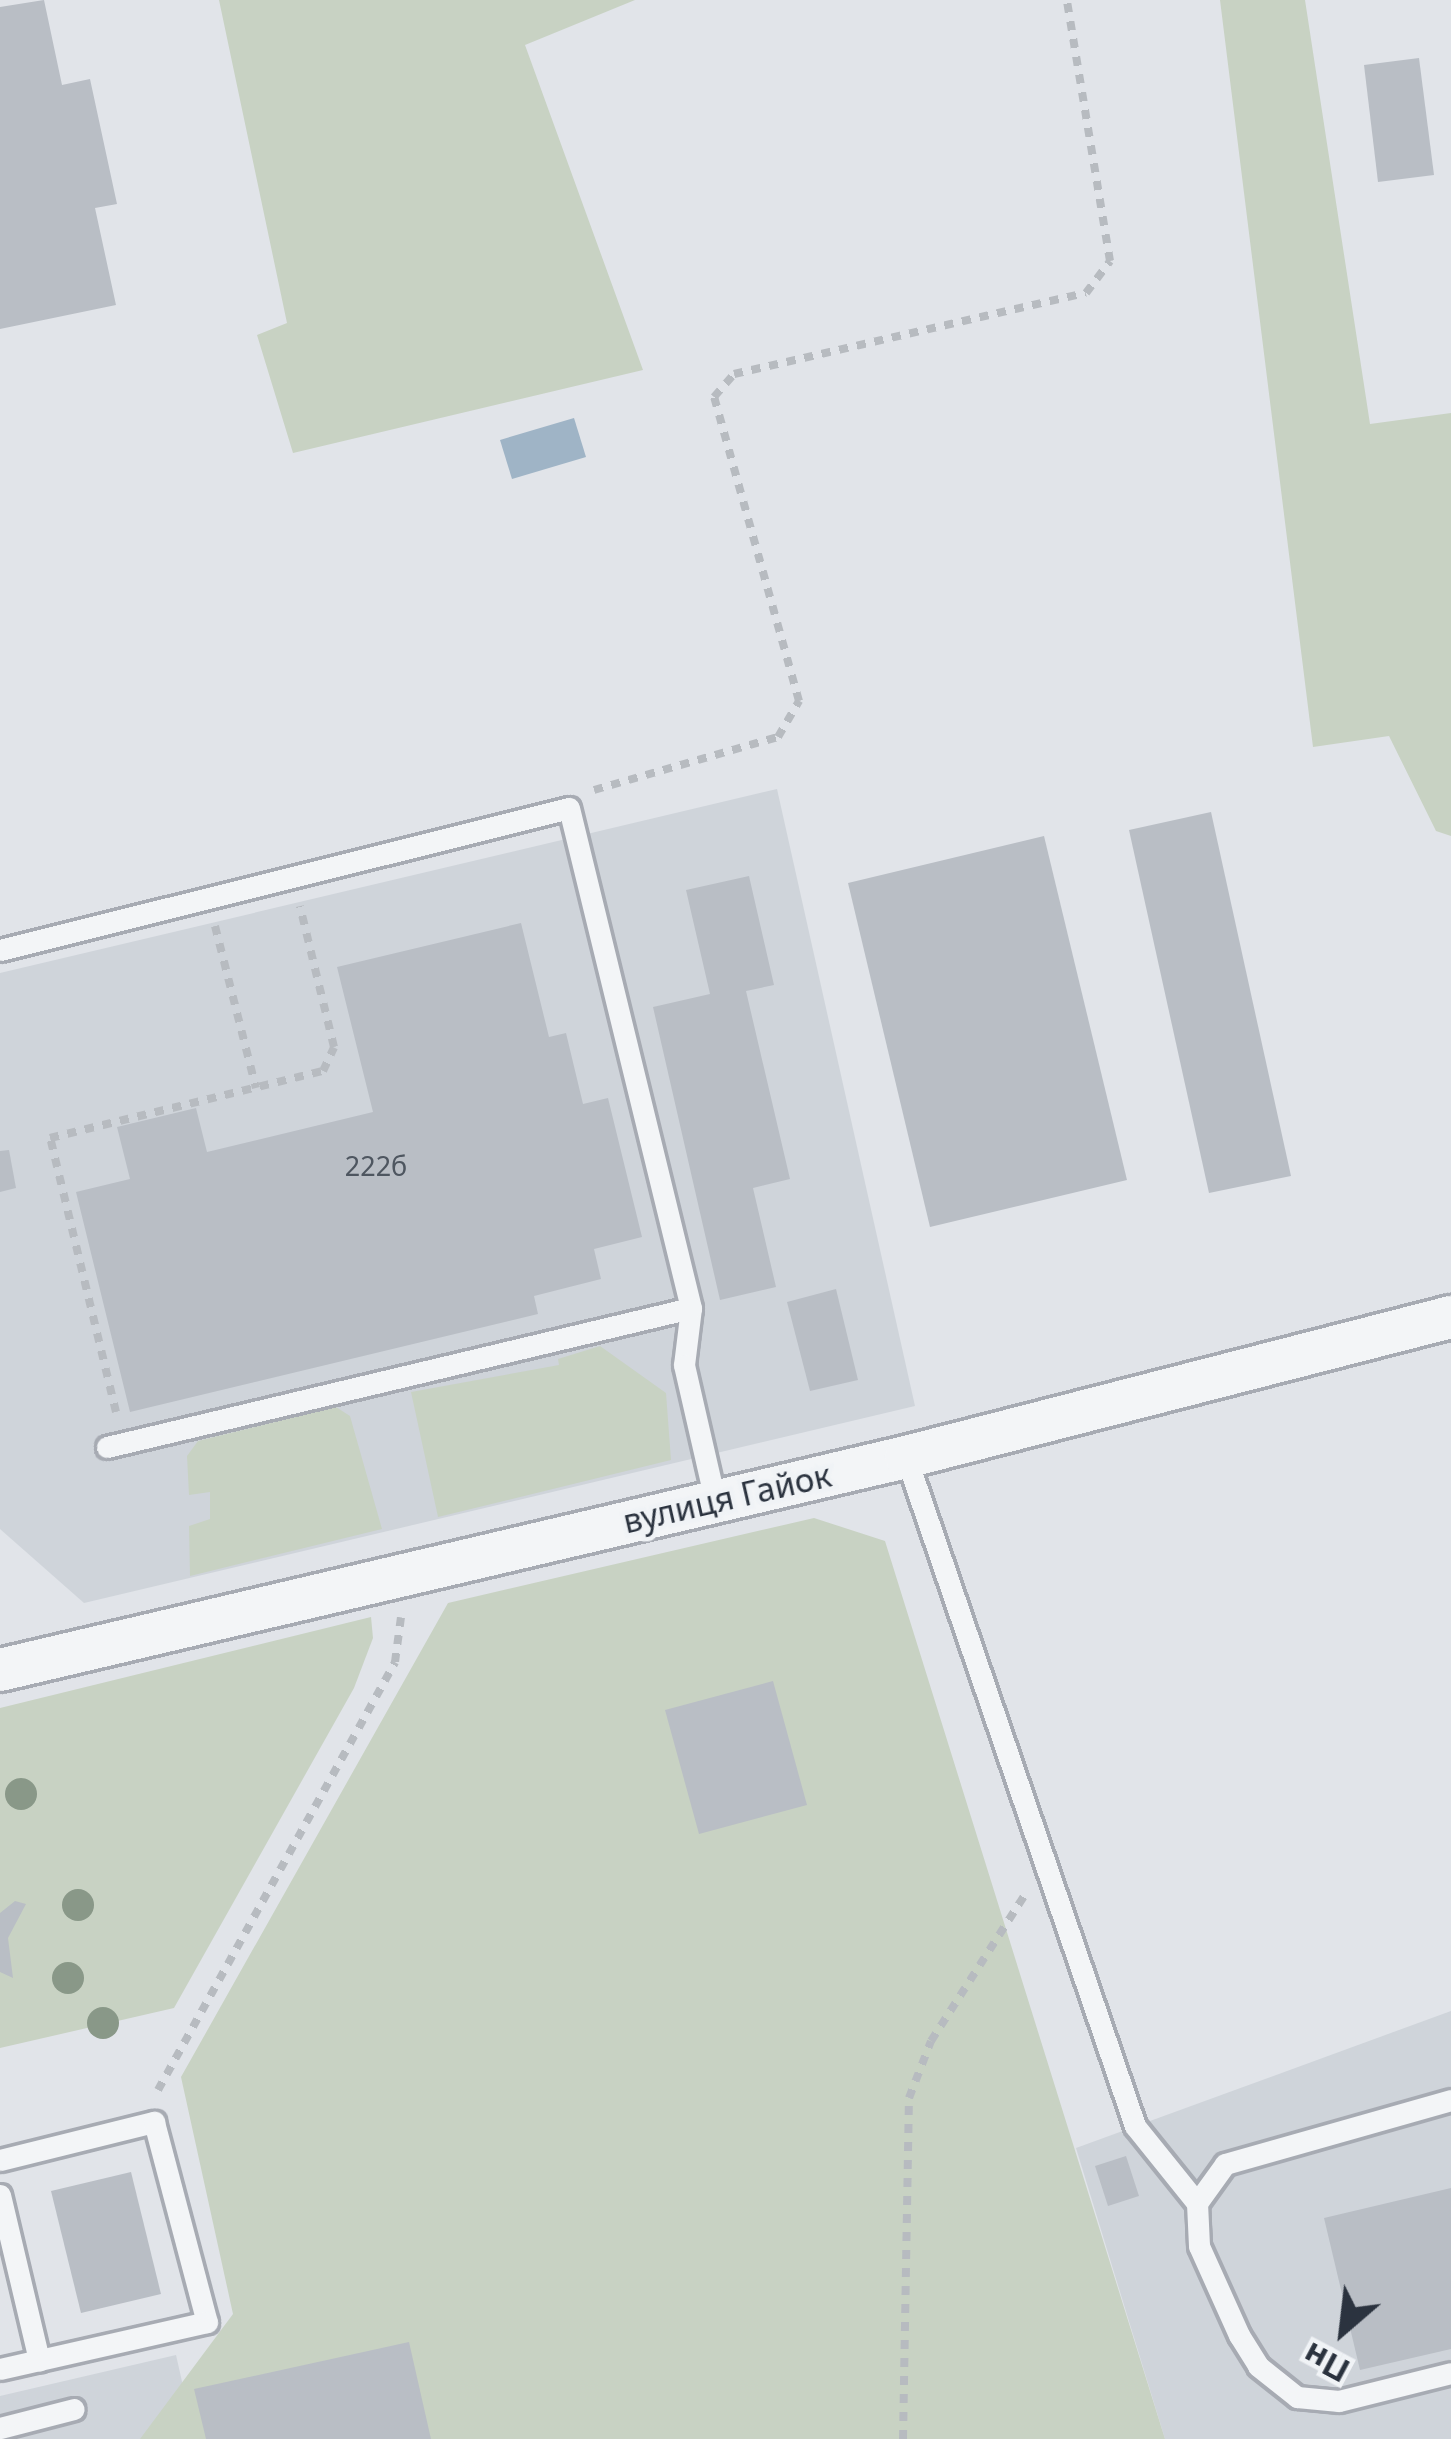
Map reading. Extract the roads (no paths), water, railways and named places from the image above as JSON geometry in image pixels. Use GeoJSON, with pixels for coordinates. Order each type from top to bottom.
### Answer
{"type":"FeatureCollection","features":[{"type":"Feature","properties":{"kind":"street","name":"вулиця Гайок"},"geometry":{"type":"LineString","coordinates":[[0,1670],[905,1457],[1451,1317]]}},
{"type":"Feature","properties":{"kind":"lane"},"geometry":{"type":"LineString","coordinates":[[0,950],[569,808],[691,1309],[684,1365],[715,1499]]}},
{"type":"Feature","properties":{"kind":"lane"},"geometry":{"type":"LineString","coordinates":[[115,1445],[691,1309]]}},
{"type":"Feature","properties":{"kind":"lane"},"geometry":{"type":"LineString","coordinates":[[905,1457],[1042,1870],[1135,2126],[1197,2203],[1199,2246],[1239,2335],[1258,2366],[1297,2397],[1339,2402],[1451,2374]]}},
{"type":"Feature","properties":{"kind":"lane"},"geometry":{"type":"LineString","coordinates":[[1197,2203],[1225,2164],[1451,2101]]}},
{"type":"Feature","properties":{"kind":"lane"},"geometry":{"type":"LineString","coordinates":[[0,2160],[154,2122],[207,2322],[0,2369]]}},
{"type":"Feature","properties":{"kind":"lane"},"geometry":{"type":"LineString","coordinates":[[0,2195],[39,2360]]}},
{"type":"Feature","properties":{"kind":"lane"},"geometry":{"type":"LineString","coordinates":[[0,2428],[74,2409]]}},
{"type":"Feature","properties":{"kind":"water"},"geometry":{"type":"Polygon","coordinates":[[[574,418],[586,457],[512,479],[500,440],[574,418]]]}}]}
